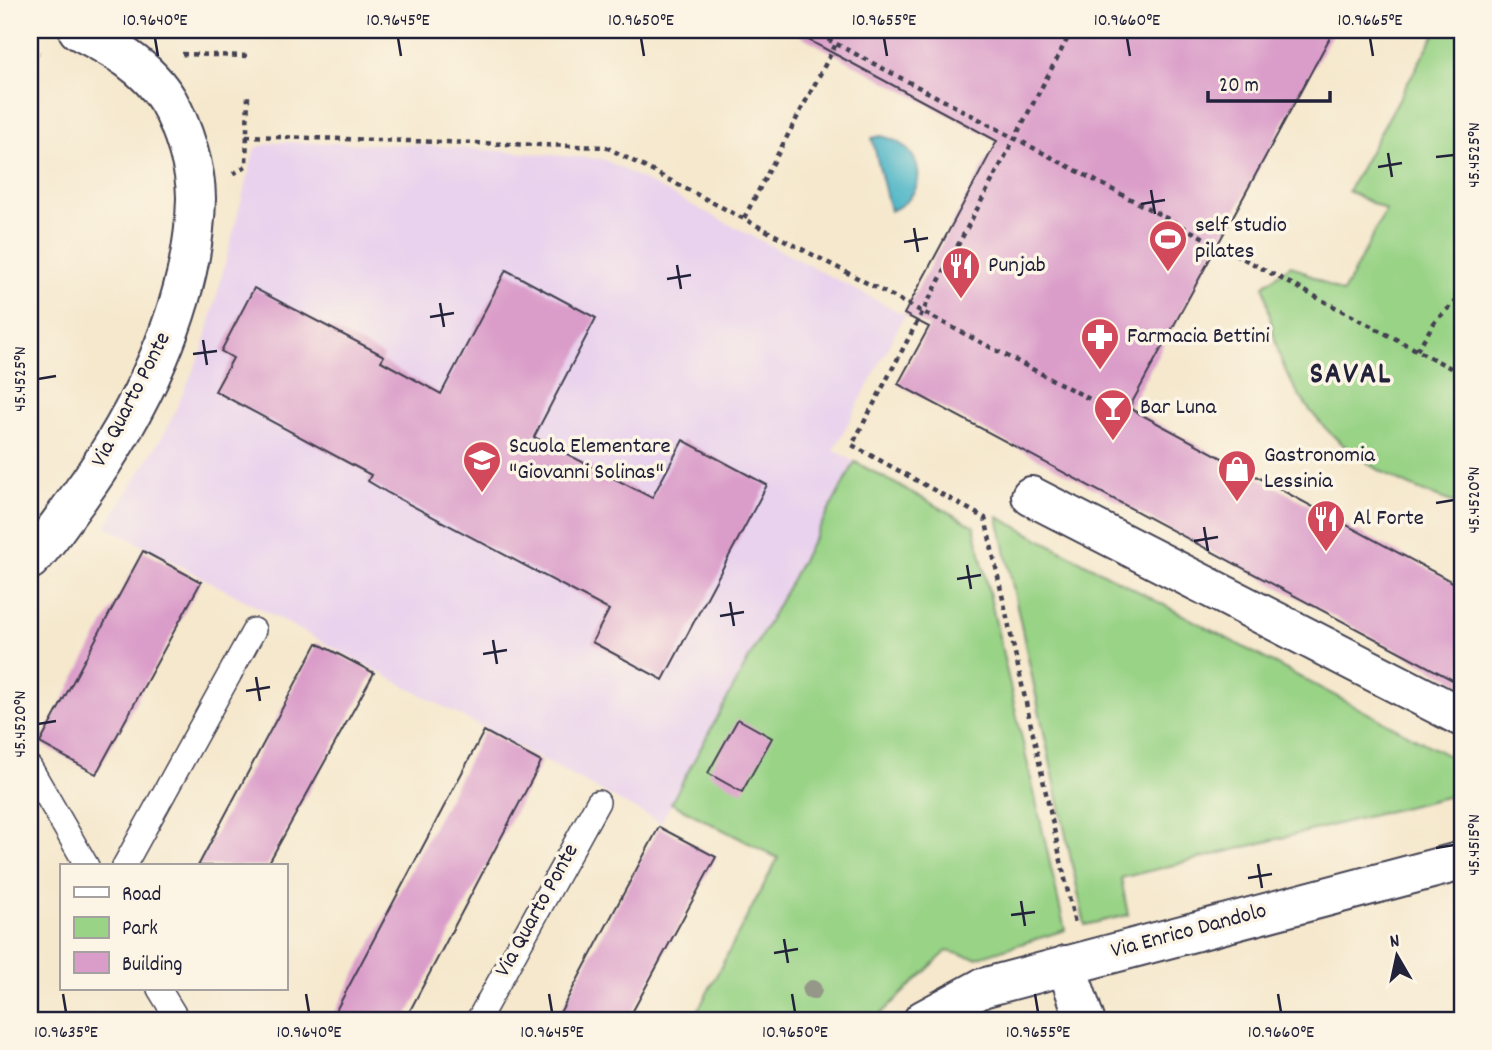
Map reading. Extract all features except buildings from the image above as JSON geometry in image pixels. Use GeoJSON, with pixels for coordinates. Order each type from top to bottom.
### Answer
{"type":"FeatureCollection","features":[{"type":"Feature","properties":{"kind":"street","name":"Via Quarto Ponte"},"geometry":{"type":"LineString","coordinates":[[30,559],[112,452],[167,341],[189,254],[196,196],[188,149],[168,101],[127,55],[78,30]]}},
{"type":"Feature","properties":{"kind":"street"},"geometry":{"type":"LineString","coordinates":[[1031,496],[1462,716]]}},
{"type":"Feature","properties":{"kind":"street","name":"Via Enrico Dandolo"},"geometry":{"type":"LineString","coordinates":[[923,1020],[982,988],[1072,948],[1462,861]]}},
{"type":"Feature","properties":{"kind":"street"},"geometry":{"type":"LineString","coordinates":[[1072,948],[1085,1020]]}},
{"type":"Feature","properties":{"kind":"lane"},"geometry":{"type":"LineString","coordinates":[[125,864],[254,630]]}},
{"type":"Feature","properties":{"kind":"lane"},"geometry":{"type":"LineString","coordinates":[[30,767],[86,864]]}},
{"type":"Feature","properties":{"kind":"lane","name":"Via Quarto Ponte"},"geometry":{"type":"LineString","coordinates":[[478,1020],[598,802]]}},
{"type":"Feature","properties":{"kind":"lane"},"geometry":{"type":"LineString","coordinates":[[160,990],[178,1020]]}},
{"type":"Feature","properties":{"kind":"path"},"geometry":{"type":"LineString","coordinates":[[810,30],[1012,139],[1462,374]]}},
{"type":"Feature","properties":{"kind":"path"},"geometry":{"type":"LineString","coordinates":[[1072,30],[921,310],[852,445],[985,518],[1072,948]]}},
{"type":"Feature","properties":{"kind":"path"},"geometry":{"type":"LineString","coordinates":[[744,218],[836,44]]}},
{"type":"Feature","properties":{"kind":"path"},"geometry":{"type":"LineString","coordinates":[[30,51],[40,53]]}},
{"type":"Feature","properties":{"kind":"path"},"geometry":{"type":"LineString","coordinates":[[177,54],[247,56]]}},
{"type":"Feature","properties":{"kind":"path"},"geometry":{"type":"LineString","coordinates":[[196,196],[246,166],[248,95]]}},
{"type":"Feature","properties":{"kind":"path"},"geometry":{"type":"LineString","coordinates":[[246,136],[606,147],[1107,408]]}},
{"type":"Feature","properties":{"kind":"path"},"geometry":{"type":"LineString","coordinates":[[1416,350],[1436,320],[1462,296]]}},
{"type":"Feature","properties":{"kind":"shaded area","name":"Scuola Elementare \"Giovanni Solinas\""},"geometry":{"type":"Polygon","coordinates":[[[275,142],[424,145],[603,159],[905,315],[834,450],[855,462],[661,823],[106,526],[167,429],[203,349],[255,148],[275,142]]]}},
{"type":"Feature","properties":{"kind":"green space"},"geometry":{"type":"Polygon","coordinates":[[[1437,30],[1456,30],[1462,35],[1462,505],[1384,473],[1360,458],[1319,421],[1287,374],[1273,331],[1264,285],[1291,265],[1343,293],[1386,210],[1348,191],[1437,30]]]}},
{"type":"Feature","properties":{"kind":"green space"},"geometry":{"type":"Polygon","coordinates":[[[855,462],[974,526],[1065,930],[976,958],[947,951],[874,1020],[693,1020],[778,858],[671,803],[855,462]]]}},
{"type":"Feature","properties":{"kind":"green space"},"geometry":{"type":"Polygon","coordinates":[[[998,517],[1462,763],[1462,793],[1121,878],[1128,915],[1085,925],[998,517]]]}},
{"type":"Feature","properties":{"kind":"water"},"geometry":{"type":"Polygon","coordinates":[[[881,136],[896,141],[907,149],[915,159],[918,170],[918,182],[913,193],[904,203],[890,211],[872,138],[881,136]]]}},
{"type":"Feature","properties":{"kind":"place","name":"self studio pilates"},"geometry":{"type":"Point","coordinates":[1168,273]}},
{"type":"Feature","properties":{"kind":"place","name":"Punjab"},"geometry":{"type":"Point","coordinates":[961,300]}},
{"type":"Feature","properties":{"kind":"place","name":"Farmacia Bettini"},"geometry":{"type":"Point","coordinates":[1100,371]}},
{"type":"Feature","properties":{"kind":"place","name":"Bar Luna"},"geometry":{"type":"Point","coordinates":[1113,442]}},
{"type":"Feature","properties":{"kind":"place","name":"Scuola Elementare \"Giovanni Solinas\""},"geometry":{"type":"Point","coordinates":[482,494]}},
{"type":"Feature","properties":{"kind":"place","name":"Gastronomia Lessinia"},"geometry":{"type":"Point","coordinates":[1237,503]}},
{"type":"Feature","properties":{"kind":"place","name":"Al Forte"},"geometry":{"type":"Point","coordinates":[1326,553]}},
{"type":"Feature","properties":{"kind":"district","name":"SAVAL"},"geometry":{"type":"Point","coordinates":[1351,376]}}]}
